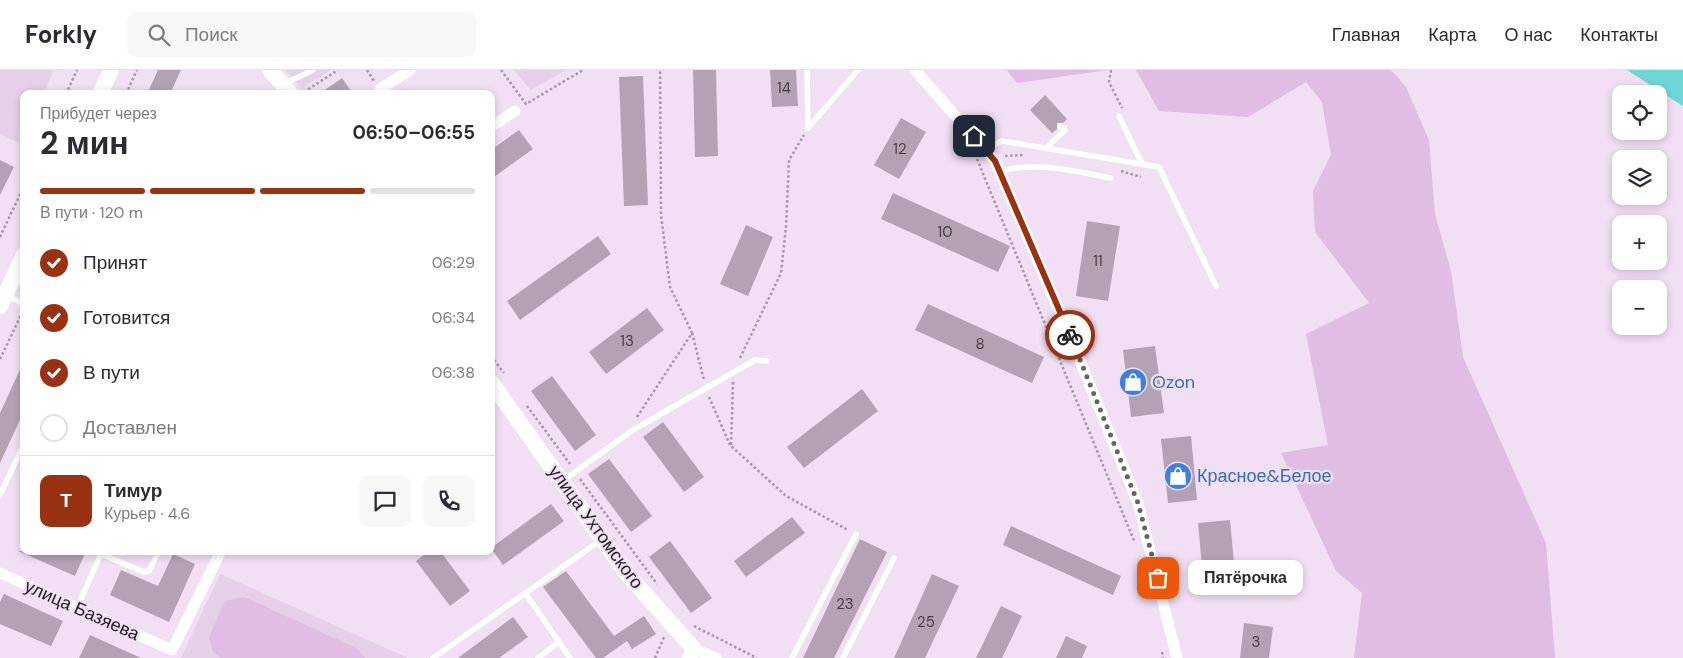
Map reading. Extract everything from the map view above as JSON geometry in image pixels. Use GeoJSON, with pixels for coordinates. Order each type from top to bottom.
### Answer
{"type":"FeatureCollection","features":[{"type":"Feature","properties":{"kind":"street"},"geometry":{"type":"LineString","coordinates":[[102,90],[112,70]]}},
{"type":"Feature","properties":{"kind":"street"},"geometry":{"type":"LineString","coordinates":[[270,70],[288,89]]}},
{"type":"Feature","properties":{"kind":"street"},"geometry":{"type":"LineString","coordinates":[[381,90],[410,70]]}},
{"type":"Feature","properties":{"kind":"street"},"geometry":{"type":"LineString","coordinates":[[915,70],[986,149],[999,172],[1070,336],[1138,503],[1177,658]]}},
{"type":"Feature","properties":{"kind":"street"},"geometry":{"type":"LineString","coordinates":[[495,124],[515,111]]}},
{"type":"Feature","properties":{"kind":"street"},"geometry":{"type":"LineString","coordinates":[[2,301],[20,263]]}},
{"type":"Feature","properties":{"kind":"street","name":"улица Ухтомского"},"geometry":{"type":"LineString","coordinates":[[495,387],[568,476],[603,539],[628,575],[692,653],[716,658]]}},
{"type":"Feature","properties":{"kind":"street","name":"улица Базяева"},"geometry":{"type":"LineString","coordinates":[[0,573],[77,608],[170,654],[219,555]]}},
{"type":"Feature","properties":{"kind":"lane"},"geometry":{"type":"LineString","coordinates":[[288,89],[313,70]]}},
{"type":"Feature","properties":{"kind":"lane"},"geometry":{"type":"LineString","coordinates":[[807,70],[808,128]]}},
{"type":"Feature","properties":{"kind":"lane"},"geometry":{"type":"LineString","coordinates":[[808,128],[858,70]]}},
{"type":"Feature","properties":{"kind":"lane"},"geometry":{"type":"LineString","coordinates":[[1119,116],[1142,164]]}},
{"type":"Feature","properties":{"kind":"lane"},"geometry":{"type":"LineString","coordinates":[[1046,148],[1065,130],[1060,126]]}},
{"type":"Feature","properties":{"kind":"lane"},"geometry":{"type":"LineString","coordinates":[[986,149],[1002,141],[1158,167],[1216,286]]}},
{"type":"Feature","properties":{"kind":"lane"},"geometry":{"type":"LineString","coordinates":[[999,172],[1019,166],[1075,171],[1111,178]]}},
{"type":"Feature","properties":{"kind":"lane"},"geometry":{"type":"LineString","coordinates":[[2,301],[20,303]]}},
{"type":"Feature","properties":{"kind":"lane"},"geometry":{"type":"LineString","coordinates":[[568,476],[625,435],[733,372],[755,360],[767,361]]}},
{"type":"Feature","properties":{"kind":"lane"},"geometry":{"type":"LineString","coordinates":[[0,495],[20,452]]}},
{"type":"Feature","properties":{"kind":"lane"},"geometry":{"type":"LineString","coordinates":[[792,658],[856,534]]}},
{"type":"Feature","properties":{"kind":"lane"},"geometry":{"type":"LineString","coordinates":[[433,658],[603,539]]}},
{"type":"Feature","properties":{"kind":"lane"},"geometry":{"type":"LineString","coordinates":[[77,608],[101,555]]}},
{"type":"Feature","properties":{"kind":"lane"},"geometry":{"type":"LineString","coordinates":[[103,555],[144,572],[148,571],[156,555]]}},
{"type":"Feature","properties":{"kind":"lane"},"geometry":{"type":"LineString","coordinates":[[844,658],[894,558]]}},
{"type":"Feature","properties":{"kind":"lane"},"geometry":{"type":"LineString","coordinates":[[526,594],[570,658]]}},
{"type":"Feature","properties":{"kind":"lane"},"geometry":{"type":"LineString","coordinates":[[538,658],[559,642]]}},
{"type":"Feature","properties":{"kind":"path"},"geometry":{"type":"LineString","coordinates":[[68,90],[77,70]]}},
{"type":"Feature","properties":{"kind":"path"},"geometry":{"type":"LineString","coordinates":[[128,90],[137,70]]}},
{"type":"Feature","properties":{"kind":"path"},"geometry":{"type":"LineString","coordinates":[[307,90],[338,70]]}},
{"type":"Feature","properties":{"kind":"path"},"geometry":{"type":"LineString","coordinates":[[501,70],[526,104],[583,70]]}},
{"type":"Feature","properties":{"kind":"path"},"geometry":{"type":"LineString","coordinates":[[625,435],[692,333],[670,287],[662,215],[660,70]]}},
{"type":"Feature","properties":{"kind":"path"},"geometry":{"type":"LineString","coordinates":[[808,128],[789,160],[786,227],[781,273],[733,372],[731,446],[786,496],[856,534]]}},
{"type":"Feature","properties":{"kind":"path"},"geometry":{"type":"LineString","coordinates":[[975,155],[1137,549]]}},
{"type":"Feature","properties":{"kind":"path"},"geometry":{"type":"LineString","coordinates":[[0,238],[20,195]]}},
{"type":"Feature","properties":{"kind":"path"},"geometry":{"type":"LineString","coordinates":[[0,359],[20,317]]}},
{"type":"Feature","properties":{"kind":"path"},"geometry":{"type":"LineString","coordinates":[[495,361],[508,379]]}},
{"type":"Feature","properties":{"kind":"path"},"geometry":{"type":"LineString","coordinates":[[525,402],[568,476],[661,590]]}},
{"type":"Feature","properties":{"kind":"path"},"geometry":{"type":"LineString","coordinates":[[692,625],[757,658]]}},
{"type":"Feature","properties":{"kind":"path"},"geometry":{"type":"LineString","coordinates":[[655,658],[664,637]]}},
{"type":"Feature","properties":{"kind":"path"},"geometry":{"type":"LineString","coordinates":[[1161,649],[1163,658]]}},
{"type":"Feature","properties":{"kind":"shaded area"},"geometry":{"type":"Polygon","coordinates":[[[0,70],[54,70],[45,90],[20,90],[20,143],[0,134],[0,70]]]}},
{"type":"Feature","properties":{"kind":"shaded area"},"geometry":{"type":"Polygon","coordinates":[[[285,70],[331,70],[302,88],[285,70]]]}},
{"type":"Feature","properties":{"kind":"shaded area"},"geometry":{"type":"Polygon","coordinates":[[[514,70],[566,70],[531,90],[514,70]]]}},
{"type":"Feature","properties":{"kind":"shaded area"},"geometry":{"type":"Polygon","coordinates":[[[1007,70],[1108,70],[1017,83],[1007,70]]]}},
{"type":"Feature","properties":{"kind":"shaded area"},"geometry":{"type":"Polygon","coordinates":[[[1136,70],[1391,70],[1406,87],[1429,140],[1435,214],[1451,271],[1463,357],[1546,543],[1555,658],[1354,658],[1362,593],[1336,571],[1281,453],[1328,445],[1306,334],[1369,303],[1315,232],[1313,191],[1331,155],[1322,102],[1306,82],[1248,117],[1159,111],[1136,70]]]}},
{"type":"Feature","properties":{"kind":"shaded area"},"geometry":{"type":"Polygon","coordinates":[[[1627,70],[1683,70],[1683,106],[1667,96],[1667,85],[1650,85],[1627,70]]]}},
{"type":"Feature","properties":{"kind":"shaded area"},"geometry":{"type":"Polygon","coordinates":[[[220,574],[408,658],[181,658],[220,574]]]}},
{"type":"Feature","properties":{"kind":"shaded area"},"geometry":{"type":"Polygon","coordinates":[[[244,597],[358,649],[365,658],[221,658],[213,652],[209,637],[225,601],[244,597]]]}},
{"type":"Feature","properties":{"kind":"building"},"geometry":{"type":"Polygon","coordinates":[[[158,70],[181,70],[172,90],[149,90],[158,70]]]}},
{"type":"Feature","properties":{"kind":"building"},"geometry":{"type":"Polygon","coordinates":[[[693,70],[716,70],[718,156],[695,157],[693,70]]]}},
{"type":"Feature","properties":{"kind":"building"},"geometry":{"type":"Polygon","coordinates":[[[770,70],[796,70],[798,106],[772,107],[770,70]]]}},
{"type":"Feature","properties":{"kind":"building"},"geometry":{"type":"Polygon","coordinates":[[[643,76],[648,205],[624,206],[619,77],[643,76]]]}},
{"type":"Feature","properties":{"kind":"building"},"geometry":{"type":"Polygon","coordinates":[[[342,78],[350,90],[325,90],[342,78]]]}},
{"type":"Feature","properties":{"kind":"building"},"geometry":{"type":"Polygon","coordinates":[[[1045,95],[1067,119],[1063,123],[1057,123],[1057,129],[1052,133],[1030,110],[1045,95]]]}},
{"type":"Feature","properties":{"kind":"building"},"geometry":{"type":"Polygon","coordinates":[[[901,118],[926,132],[899,179],[874,165],[901,118]]]}},
{"type":"Feature","properties":{"kind":"building"},"geometry":{"type":"Polygon","coordinates":[[[519,130],[533,149],[495,176],[495,147],[519,130]]]}},
{"type":"Feature","properties":{"kind":"building"},"geometry":{"type":"Polygon","coordinates":[[[0,160],[14,167],[0,195],[0,160]]]}},
{"type":"Feature","properties":{"kind":"building"},"geometry":{"type":"Polygon","coordinates":[[[893,193],[1010,246],[998,272],[881,219],[893,193]]]}},
{"type":"Feature","properties":{"kind":"building"},"geometry":{"type":"Polygon","coordinates":[[[1087,221],[1120,226],[1108,301],[1076,296],[1087,221]]]}},
{"type":"Feature","properties":{"kind":"building"},"geometry":{"type":"Polygon","coordinates":[[[746,225],[773,237],[748,296],[720,284],[746,225]]]}},
{"type":"Feature","properties":{"kind":"building"},"geometry":{"type":"Polygon","coordinates":[[[598,236],[611,254],[520,320],[507,301],[598,236]]]}},
{"type":"Feature","properties":{"kind":"building"},"geometry":{"type":"Polygon","coordinates":[[[928,304],[1044,357],[1032,383],[915,330],[928,304]]]}},
{"type":"Feature","properties":{"kind":"building"},"geometry":{"type":"Polygon","coordinates":[[[647,308],[664,330],[606,374],[589,352],[647,308]]]}},
{"type":"Feature","properties":{"kind":"building"},"geometry":{"type":"Polygon","coordinates":[[[1155,346],[1164,413],[1131,417],[1123,350],[1155,346]]]}},
{"type":"Feature","properties":{"kind":"building"},"geometry":{"type":"Polygon","coordinates":[[[20,370],[20,420],[0,463],[0,413],[20,370]]]}},
{"type":"Feature","properties":{"kind":"building"},"geometry":{"type":"Polygon","coordinates":[[[552,376],[596,435],[575,451],[531,391],[552,376]]]}},
{"type":"Feature","properties":{"kind":"building"},"geometry":{"type":"Polygon","coordinates":[[[862,389],[878,411],[804,468],[787,447],[862,389]]]}},
{"type":"Feature","properties":{"kind":"building"},"geometry":{"type":"Polygon","coordinates":[[[663,422],[704,477],[684,492],[643,437],[663,422]]]}},
{"type":"Feature","properties":{"kind":"building"},"geometry":{"type":"Polygon","coordinates":[[[1191,436],[1197,500],[1168,503],[1161,439],[1191,436]]]}},
{"type":"Feature","properties":{"kind":"building"},"geometry":{"type":"Polygon","coordinates":[[[609,459],[652,516],[631,532],[588,474],[609,459]]]}},
{"type":"Feature","properties":{"kind":"building"},"geometry":{"type":"Polygon","coordinates":[[[551,504],[564,521],[503,565],[495,554],[495,545],[551,504]]]}},
{"type":"Feature","properties":{"kind":"building"},"geometry":{"type":"Polygon","coordinates":[[[792,517],[805,533],[746,577],[734,561],[792,517]]]}},
{"type":"Feature","properties":{"kind":"building"},"geometry":{"type":"Polygon","coordinates":[[[1230,520],[1236,585],[1204,588],[1198,523],[1230,520]]]}},
{"type":"Feature","properties":{"kind":"building"},"geometry":{"type":"Polygon","coordinates":[[[1011,526],[1121,576],[1113,595],[1003,545],[1011,526]]]}},
{"type":"Feature","properties":{"kind":"building"},"geometry":{"type":"Polygon","coordinates":[[[860,539],[887,552],[834,658],[803,658],[860,539]]]}},
{"type":"Feature","properties":{"kind":"building"},"geometry":{"type":"Polygon","coordinates":[[[670,541],[712,598],[691,613],[649,557],[670,541]]]}},
{"type":"Feature","properties":{"kind":"building"},"geometry":{"type":"Polygon","coordinates":[[[27,555],[84,555],[75,576],[27,555]]]}},
{"type":"Feature","properties":{"kind":"building"},"geometry":{"type":"Polygon","coordinates":[[[173,555],[195,564],[169,622],[110,595],[121,570],[158,586],[173,555]]]}},
{"type":"Feature","properties":{"kind":"building"},"geometry":{"type":"Polygon","coordinates":[[[424,555],[443,555],[470,591],[450,606],[416,561],[424,555]]]}},
{"type":"Feature","properties":{"kind":"building"},"geometry":{"type":"Polygon","coordinates":[[[566,571],[614,636],[644,616],[656,634],[632,649],[627,641],[603,658],[596,658],[543,587],[566,571]]]}},
{"type":"Feature","properties":{"kind":"building"},"geometry":{"type":"Polygon","coordinates":[[[932,574],[959,586],[925,658],[894,658],[932,574]]]}},
{"type":"Feature","properties":{"kind":"building"},"geometry":{"type":"Polygon","coordinates":[[[4,594],[63,621],[51,646],[0,624],[0,602],[4,594]]]}},
{"type":"Feature","properties":{"kind":"building"},"geometry":{"type":"Polygon","coordinates":[[[1001,606],[1022,616],[1002,658],[976,658],[1001,606]]]}},
{"type":"Feature","properties":{"kind":"building"},"geometry":{"type":"Polygon","coordinates":[[[513,617],[528,637],[499,658],[458,658],[513,617]]]}},
{"type":"Feature","properties":{"kind":"building"},"geometry":{"type":"Polygon","coordinates":[[[1244,623],[1273,627],[1269,658],[1240,658],[1244,623]]]}},
{"type":"Feature","properties":{"kind":"building"},"geometry":{"type":"Polygon","coordinates":[[[90,635],[141,658],[79,658],[90,635]]]}},
{"type":"Feature","properties":{"kind":"building"},"geometry":{"type":"Polygon","coordinates":[[[1066,636],[1087,646],[1082,658],[1056,658],[1066,636]]]}},
{"type":"Feature","properties":{"kind":"way so far"},"geometry":{"type":"LineString","coordinates":[[1070,335],[1138,503],[1158,578]]}},
{"type":"Feature","properties":{"kind":"place","name":"Ozon"},"geometry":{"type":"Point","coordinates":[1133,382]}},
{"type":"Feature","properties":{"kind":"place","name":"Красное&Белое"},"geometry":{"type":"Point","coordinates":[1178,476]}},
{"type":"Feature","properties":{"kind":"place","name":"Пятёрочка"},"geometry":{"type":"Point","coordinates":[1158,578]}},
{"type":"Feature","properties":{"kind":"route"},"geometry":{"type":"LineString","coordinates":[[974,136],[995,161],[1070,335]]}}]}
